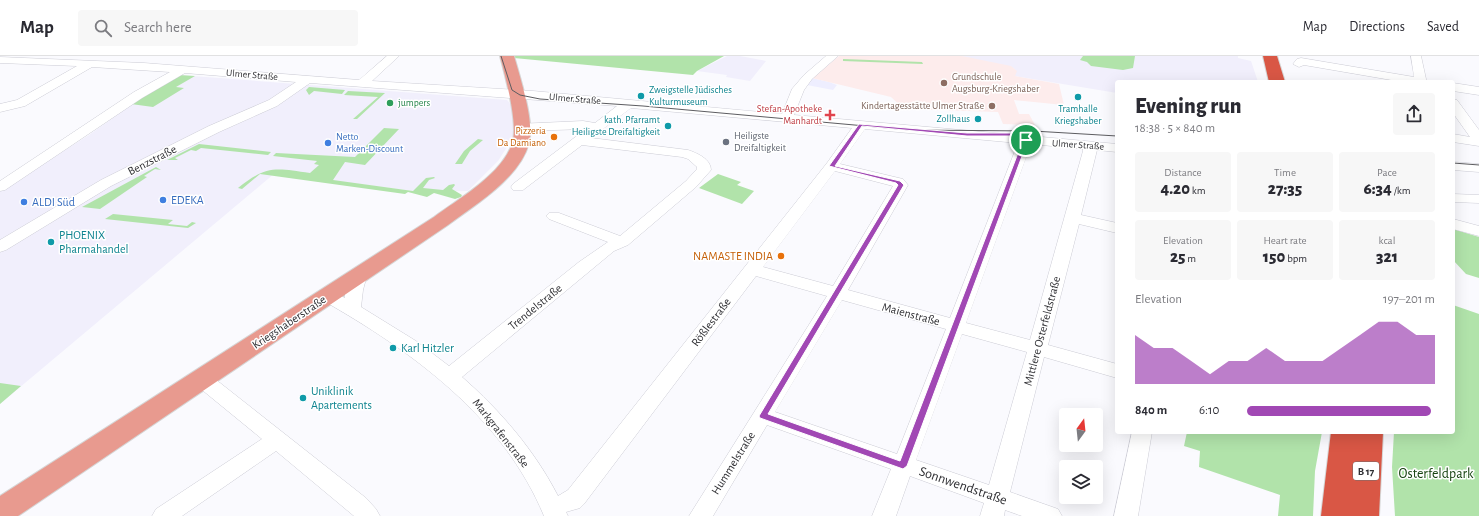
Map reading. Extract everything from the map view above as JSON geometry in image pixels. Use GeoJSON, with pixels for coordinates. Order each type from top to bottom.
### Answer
{"type":"FeatureCollection","features":[{"type":"Feature","properties":{"kind":"highway"},"geometry":{"type":"LineString","coordinates":[[1271,57],[1277,80]]}},
{"type":"Feature","properties":{"kind":"highway"},"geometry":{"type":"LineString","coordinates":[[1271,57],[1288,80]]}},
{"type":"Feature","properties":{"kind":"highway","name":"B 17"},"geometry":{"type":"LineString","coordinates":[[1336,516],[1344,434]]}},
{"type":"Feature","properties":{"kind":"highway","name":"B 17"},"geometry":{"type":"LineString","coordinates":[[1364,516],[1370,434]]}},
{"type":"Feature","properties":{"kind":"main road"},"geometry":{"type":"LineString","coordinates":[[496,56],[504,84],[516,95]]}},
{"type":"Feature","properties":{"kind":"main road","name":"Kriegshaberstraße"},"geometry":{"type":"LineString","coordinates":[[0,512],[203,380],[441,221],[478,194],[496,178],[509,165],[521,143],[522,127],[520,105],[516,95],[515,84],[507,56]]}},
{"type":"Feature","properties":{"kind":"street"},"geometry":{"type":"LineString","coordinates":[[362,84],[394,56]]}},
{"type":"Feature","properties":{"kind":"street"},"geometry":{"type":"LineString","coordinates":[[787,118],[802,85],[833,56]]}},
{"type":"Feature","properties":{"kind":"street"},"geometry":{"type":"LineString","coordinates":[[1416,56],[1422,80]]}},
{"type":"Feature","properties":{"kind":"street","name":"Ulmer Straße"},"geometry":{"type":"LineString","coordinates":[[0,60],[90,62],[306,80],[516,95],[1025,138],[1115,148]]}},
{"type":"Feature","properties":{"kind":"street"},"geometry":{"type":"LineString","coordinates":[[1299,64],[1301,61],[1410,80]]}},
{"type":"Feature","properties":{"kind":"street"},"geometry":{"type":"LineString","coordinates":[[0,108],[21,103],[90,62]]}},
{"type":"Feature","properties":{"kind":"street"},"geometry":{"type":"LineString","coordinates":[[0,187],[138,95],[183,69]]}},
{"type":"Feature","properties":{"kind":"street","name":"Benzstraße"},"geometry":{"type":"LineString","coordinates":[[0,247],[105,184],[214,129],[273,102],[306,80]]}},
{"type":"Feature","properties":{"kind":"street"},"geometry":{"type":"LineString","coordinates":[[1455,87],[1479,91]]}},
{"type":"Feature","properties":{"kind":"street"},"geometry":{"type":"LineString","coordinates":[[518,187],[628,104]]}},
{"type":"Feature","properties":{"kind":"street"},"geometry":{"type":"LineString","coordinates":[[1455,106],[1479,139]]}},
{"type":"Feature","properties":{"kind":"street"},"geometry":{"type":"LineString","coordinates":[[522,127],[583,125],[599,127]]}},
{"type":"Feature","properties":{"kind":"street","name":"Rößlestraße"},"geometry":{"type":"LineString","coordinates":[[554,512],[576,497],[832,166],[861,125]]}},
{"type":"Feature","properties":{"kind":"street","name":"Ulmer Straße"},"geometry":{"type":"LineString","coordinates":[[1025,138],[1064,135],[1115,139]]}},
{"type":"Feature","properties":{"kind":"street"},"geometry":{"type":"LineString","coordinates":[[884,516],[956,327],[1025,138]]}},
{"type":"Feature","properties":{"kind":"street"},"geometry":{"type":"LineString","coordinates":[[1455,138],[1479,142]]}},
{"type":"Feature","properties":{"kind":"street","name":"Trendelstraße"},"geometry":{"type":"LineString","coordinates":[[450,376],[608,248],[622,242],[691,184],[704,170],[704,166],[697,159],[683,153],[580,141]]}},
{"type":"Feature","properties":{"kind":"street","name":"Mittlere Osterfeldstraße"},"geometry":{"type":"LineString","coordinates":[[995,507],[1036,349],[1073,218],[1090,151],[1088,146]]}},
{"type":"Feature","properties":{"kind":"street","name":"Hummelstraße"},"geometry":{"type":"LineString","coordinates":[[700,516],[763,416],[901,185],[898,182],[832,166]]}},
{"type":"Feature","properties":{"kind":"street"},"geometry":{"type":"LineString","coordinates":[[1455,166],[1479,168]]}},
{"type":"Feature","properties":{"kind":"street"},"geometry":{"type":"LineString","coordinates":[[1455,198],[1479,199]]}},
{"type":"Feature","properties":{"kind":"street"},"geometry":{"type":"LineString","coordinates":[[554,216],[622,242]]}},
{"type":"Feature","properties":{"kind":"street"},"geometry":{"type":"LineString","coordinates":[[1073,218],[1115,228]]}},
{"type":"Feature","properties":{"kind":"street"},"geometry":{"type":"LineString","coordinates":[[1455,225],[1479,231]]}},
{"type":"Feature","properties":{"kind":"street","name":"Maienstraße"},"geometry":{"type":"LineString","coordinates":[[751,269],[1115,370]]}},
{"type":"Feature","properties":{"kind":"street"},"geometry":{"type":"LineString","coordinates":[[352,308],[354,290],[359,276]]}},
{"type":"Feature","properties":{"kind":"street","name":"Markgrafenstraße"},"geometry":{"type":"LineString","coordinates":[[328,296],[352,308],[426,356],[477,401],[510,441],[528,466],[554,512]]}},
{"type":"Feature","properties":{"kind":"street"},"geometry":{"type":"LineString","coordinates":[[203,380],[358,505],[368,516]]}},
{"type":"Feature","properties":{"kind":"street","name":"Sonnwendstraße"},"geometry":{"type":"LineString","coordinates":[[763,416],[903,466],[995,507],[1050,516]]}},
{"type":"Feature","properties":{"kind":"street"},"geometry":{"type":"LineString","coordinates":[[1126,516],[1142,434]]}},
{"type":"Feature","properties":{"kind":"street"},"geometry":{"type":"LineString","coordinates":[[164,516],[276,440]]}},
{"type":"Feature","properties":{"kind":"shaded area"},"geometry":{"type":"Polygon","coordinates":[[[727,56],[740,56],[766,61],[750,81],[726,77],[727,75],[697,71],[727,56]]]}},
{"type":"Feature","properties":{"kind":"shaded area","name":"Grundschule Augsburg-Kriegshaber"},"geometry":{"type":"Polygon","coordinates":[[[839,56],[962,56],[1011,66],[1017,71],[1015,76],[1059,84],[1064,105],[1014,100],[1019,114],[1029,114],[1035,125],[1003,124],[998,112],[904,109],[891,97],[812,78],[839,56]]]}},
{"type":"Feature","properties":{"kind":"shaded area"},"geometry":{"type":"Polygon","coordinates":[[[960,56],[1238,56],[1238,58],[1251,61],[1257,80],[1115,80],[1115,93],[1015,76],[1014,68],[960,56]]]}},
{"type":"Feature","properties":{"kind":"shaded area"},"geometry":{"type":"Polygon","coordinates":[[[179,75],[507,100],[513,107],[513,138],[498,161],[468,191],[420,192],[275,173],[0,404],[0,191],[89,135],[148,93],[179,75]]]}},
{"type":"Feature","properties":{"kind":"shaded area"},"geometry":{"type":"Polygon","coordinates":[[[812,78],[837,85],[833,90],[807,85],[812,78]]]}},
{"type":"Feature","properties":{"kind":"green space"},"geometry":{"type":"Polygon","coordinates":[[[513,56],[724,56],[697,71],[693,75],[514,58],[513,56]]]}},
{"type":"Feature","properties":{"kind":"green space"},"geometry":{"type":"Polygon","coordinates":[[[1083,56],[1135,56],[1133,68],[1123,70],[1091,66],[1087,62],[1080,60],[1083,56]]]}},
{"type":"Feature","properties":{"kind":"green space"},"geometry":{"type":"Polygon","coordinates":[[[843,59],[922,62],[923,64],[843,61],[843,59]]]}},
{"type":"Feature","properties":{"kind":"green space"},"geometry":{"type":"Polygon","coordinates":[[[179,75],[195,76],[176,87],[184,88],[153,107],[131,104],[179,75]]]}},
{"type":"Feature","properties":{"kind":"green space"},"geometry":{"type":"Polygon","coordinates":[[[309,87],[345,90],[342,94],[314,91],[309,95],[306,90],[309,87]]]}},
{"type":"Feature","properties":{"kind":"green space"},"geometry":{"type":"Polygon","coordinates":[[[348,91],[385,93],[357,119],[353,119],[378,97],[344,95],[348,91]]]}},
{"type":"Feature","properties":{"kind":"green space"},"geometry":{"type":"Polygon","coordinates":[[[384,128],[399,129],[365,165],[345,162],[333,180],[413,191],[426,178],[434,177],[435,178],[429,180],[423,188],[443,190],[449,185],[454,184],[455,185],[452,189],[462,195],[461,197],[455,199],[434,193],[427,197],[408,192],[405,194],[260,174],[242,189],[238,188],[257,175],[264,172],[279,169],[310,173],[319,165],[314,164],[317,161],[273,156],[276,153],[355,157],[384,128]]]}},
{"type":"Feature","properties":{"kind":"green space"},"geometry":{"type":"Polygon","coordinates":[[[478,139],[483,140],[470,151],[462,164],[455,164],[464,151],[478,139]]]}},
{"type":"Feature","properties":{"kind":"green space"},"geometry":{"type":"Polygon","coordinates":[[[199,144],[271,152],[268,155],[201,148],[196,151],[191,150],[175,158],[178,160],[167,160],[199,144]]]}},
{"type":"Feature","properties":{"kind":"green space"},"geometry":{"type":"Polygon","coordinates":[[[156,167],[161,170],[155,169],[144,176],[147,177],[100,209],[82,207],[156,167]]]}},
{"type":"Feature","properties":{"kind":"green space"},"geometry":{"type":"Polygon","coordinates":[[[718,174],[741,182],[737,185],[754,191],[742,204],[699,188],[718,174]]]}},
{"type":"Feature","properties":{"kind":"green space"},"geometry":{"type":"Polygon","coordinates":[[[113,214],[173,220],[168,224],[187,226],[192,222],[196,223],[188,228],[105,219],[113,214]]]}},
{"type":"Feature","properties":{"kind":"green space"},"geometry":{"type":"Polygon","coordinates":[[[1455,230],[1479,237],[1479,278],[1466,274],[1455,262],[1455,230]]]}},
{"type":"Feature","properties":{"kind":"green space","name":"Osterfeldpark"},"geometry":{"type":"Polygon","coordinates":[[[1455,306],[1479,314],[1479,516],[1395,516],[1392,467],[1394,434],[1455,434],[1455,306]]]}},
{"type":"Feature","properties":{"kind":"green space"},"geometry":{"type":"Polygon","coordinates":[[[0,383],[21,386],[0,404],[0,383]]]}},
{"type":"Feature","properties":{"kind":"green space"},"geometry":{"type":"Polygon","coordinates":[[[1187,434],[1322,434],[1315,471],[1313,516],[1278,516],[1280,495],[1199,467],[1200,451],[1184,446],[1187,434]]]}},
{"type":"Feature","properties":{"kind":"tram line"},"geometry":{"type":"LineString","coordinates":[[501,56],[512,90],[520,95],[540,99],[643,106],[910,130],[1033,131],[1115,136]]}},
{"type":"Feature","properties":{"kind":"tram line"},"geometry":{"type":"LineString","coordinates":[[1455,163],[1479,165]]}},
{"type":"Feature","properties":{"kind":"place","name":"Grundschule Augsburg-Kriegshaber"},"geometry":{"type":"Point","coordinates":[944,83]}},
{"type":"Feature","properties":{"kind":"place","name":"Zweigstelle Jüdisches Kulturmuseum"},"geometry":{"type":"Point","coordinates":[641,96]}},
{"type":"Feature","properties":{"kind":"place","name":"Tramhalle Kriegshaber"},"geometry":{"type":"Point","coordinates":[1078,97]}},
{"type":"Feature","properties":{"kind":"place","name":"jumpers"},"geometry":{"type":"Point","coordinates":[390,103]}},
{"type":"Feature","properties":{"kind":"place","name":"Kindertagesstätte Ulmer Straße"},"geometry":{"type":"Point","coordinates":[992,106]}},
{"type":"Feature","properties":{"kind":"place","name":"Stefan-Apotheke Manhardt"},"geometry":{"type":"Point","coordinates":[830,115]}},
{"type":"Feature","properties":{"kind":"place","name":"Zollhaus"},"geometry":{"type":"Point","coordinates":[978,119]}},
{"type":"Feature","properties":{"kind":"place","name":"kath. Pfarramt Heiligste Dreifaltigkeit"},"geometry":{"type":"Point","coordinates":[668,126]}},
{"type":"Feature","properties":{"kind":"place","name":"Pizzeria Da Damiano"},"geometry":{"type":"Point","coordinates":[554,137]}},
{"type":"Feature","properties":{"kind":"place","name":"Heiligste Dreifaltigkeit"},"geometry":{"type":"Point","coordinates":[726,142]}},
{"type":"Feature","properties":{"kind":"place","name":"Netto Marken-Discount"},"geometry":{"type":"Point","coordinates":[328,143]}},
{"type":"Feature","properties":{"kind":"place","name":"EDEKA"},"geometry":{"type":"Point","coordinates":[163,200]}},
{"type":"Feature","properties":{"kind":"place","name":"ALDI Süd"},"geometry":{"type":"Point","coordinates":[24,202]}},
{"type":"Feature","properties":{"kind":"place","name":"PHOENIX Pharmahandel"},"geometry":{"type":"Point","coordinates":[51,242]}},
{"type":"Feature","properties":{"kind":"place","name":"NAMASTE INDIA"},"geometry":{"type":"Point","coordinates":[781,256]}},
{"type":"Feature","properties":{"kind":"place","name":"Karl Hitzler"},"geometry":{"type":"Point","coordinates":[393,348]}},
{"type":"Feature","properties":{"kind":"place","name":"Uniklinik Apartements"},"geometry":{"type":"Point","coordinates":[303,398]}},
{"type":"Feature","properties":{"kind":"route"},"geometry":{"type":"LineString","coordinates":[[861,125],[967,134],[1024,134],[1026,140],[903,466],[763,416],[872,236],[901,185],[898,182],[832,166],[861,125]]}}]}
